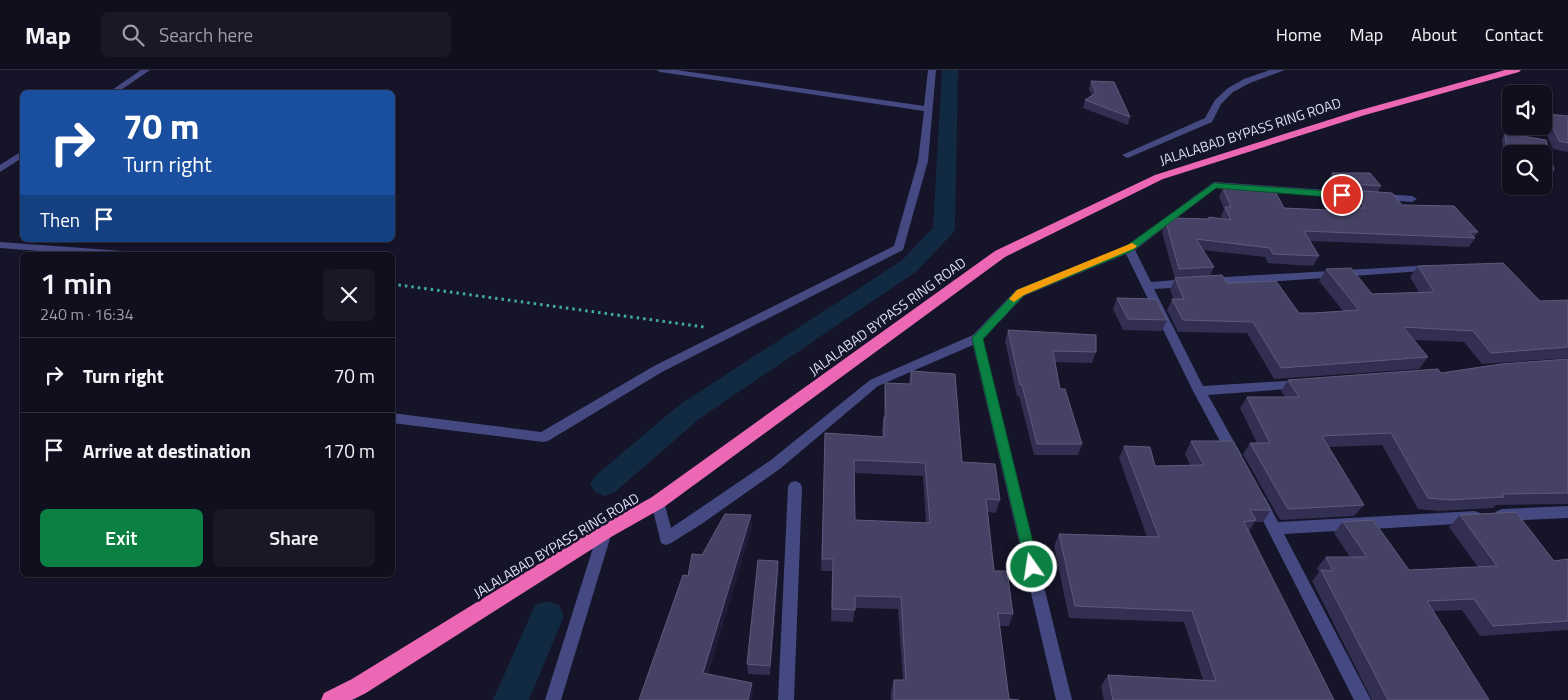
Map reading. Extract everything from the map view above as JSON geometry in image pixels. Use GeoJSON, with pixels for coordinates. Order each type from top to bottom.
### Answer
{"type":"FeatureCollection","features":[{"type":"Feature","properties":{"kind":"highway","name":"JALALABAD BYPASS RING ROAD"},"geometry":{"type":"LineString","coordinates":[[331,700],[359,686],[605,532],[658,502],[1000,254],[1159,177],[1361,113],[1516,70]]}},
{"type":"Feature","properties":{"kind":"street"},"geometry":{"type":"LineString","coordinates":[[116,90],[146,70]]}},
{"type":"Feature","properties":{"kind":"street"},"geometry":{"type":"LineString","coordinates":[[660,70],[928,109]]}},
{"type":"Feature","properties":{"kind":"street"},"geometry":{"type":"LineString","coordinates":[[395,418],[544,437],[658,369],[899,248],[923,161],[932,70]]}},
{"type":"Feature","properties":{"kind":"street"},"geometry":{"type":"LineString","coordinates":[[1127,155],[1209,120],[1218,102],[1228,93],[1258,75],[1282,70]]}},
{"type":"Feature","properties":{"kind":"street"},"geometry":{"type":"LineString","coordinates":[[0,169],[20,155]]}},
{"type":"Feature","properties":{"kind":"street"},"geometry":{"type":"LineString","coordinates":[[658,502],[666,539],[698,519],[776,464],[874,382],[977,338],[1020,293],[1128,249],[1214,185],[1412,199]]}},
{"type":"Feature","properties":{"kind":"street"},"geometry":{"type":"LineString","coordinates":[[0,245],[96,252]]}},
{"type":"Feature","properties":{"kind":"street"},"geometry":{"type":"LineString","coordinates":[[1128,249],[1199,391],[1242,468]]}},
{"type":"Feature","properties":{"kind":"street"},"geometry":{"type":"LineString","coordinates":[[1146,286],[1440,268]]}},
{"type":"Feature","properties":{"kind":"street"},"geometry":{"type":"LineString","coordinates":[[977,338],[1064,700]]}},
{"type":"Feature","properties":{"kind":"street"},"geometry":{"type":"LineString","coordinates":[[1199,391],[1309,383]]}},
{"type":"Feature","properties":{"kind":"street"},"geometry":{"type":"LineString","coordinates":[[1252,485],[1363,700]]}},
{"type":"Feature","properties":{"kind":"street"},"geometry":{"type":"LineString","coordinates":[[786,700],[794,487]]}},
{"type":"Feature","properties":{"kind":"street"},"geometry":{"type":"LineString","coordinates":[[1275,528],[1568,512]]}},
{"type":"Feature","properties":{"kind":"street"},"geometry":{"type":"LineString","coordinates":[[553,700],[605,532]]}},
{"type":"Feature","properties":{"kind":"path"},"geometry":{"type":"LineString","coordinates":[[395,284],[735,331]]}},
{"type":"Feature","properties":{"kind":"building"},"geometry":{"type":"Polygon","coordinates":[[[1091,81],[1114,82],[1130,117],[1085,100],[1096,93],[1091,81]]]}},
{"type":"Feature","properties":{"kind":"building"},"geometry":{"type":"Polygon","coordinates":[[[1552,114],[1568,116],[1568,143],[1559,141],[1552,125],[1552,114]]]}},
{"type":"Feature","properties":{"kind":"building"},"geometry":{"type":"Polygon","coordinates":[[[1505,135],[1546,140],[1547,145],[1506,145],[1505,135]]]}},
{"type":"Feature","properties":{"kind":"building"},"geometry":{"type":"Polygon","coordinates":[[[1332,173],[1370,173],[1381,186],[1340,183],[1332,173]]]}},
{"type":"Feature","properties":{"kind":"building"},"geometry":{"type":"Polygon","coordinates":[[[1223,188],[1275,191],[1284,208],[1349,211],[1347,208],[1365,208],[1350,190],[1392,193],[1402,205],[1454,206],[1478,232],[1469,232],[1475,238],[1304,231],[1319,256],[1273,254],[1270,248],[1196,239],[1214,267],[1179,269],[1166,222],[1171,218],[1209,219],[1209,217],[1231,220],[1225,207],[1231,207],[1223,188]]]}},
{"type":"Feature","properties":{"kind":"building"},"geometry":{"type":"Polygon","coordinates":[[[1503,263],[1540,301],[1568,300],[1568,347],[1491,353],[1473,331],[1403,327],[1428,357],[1281,368],[1253,322],[1183,320],[1172,299],[1184,299],[1175,278],[1222,275],[1227,283],[1276,281],[1299,313],[1359,310],[1326,269],[1351,268],[1372,294],[1434,292],[1418,266],[1503,263]]]}},
{"type":"Feature","properties":{"kind":"building"},"geometry":{"type":"Polygon","coordinates":[[[1117,298],[1156,299],[1167,320],[1128,319],[1117,298]]]}},
{"type":"Feature","properties":{"kind":"building"},"geometry":{"type":"Polygon","coordinates":[[[1008,330],[1096,335],[1096,352],[1053,351],[1060,389],[1065,389],[1082,444],[1037,444],[1022,385],[1020,385],[1008,330]]]}},
{"type":"Feature","properties":{"kind":"building"},"geometry":{"type":"Polygon","coordinates":[[[1568,359],[1568,493],[1502,494],[1504,497],[1449,500],[1428,498],[1391,433],[1322,436],[1364,505],[1288,509],[1250,443],[1270,443],[1247,397],[1299,397],[1288,380],[1438,369],[1441,373],[1501,364],[1568,359]]]}},
{"type":"Feature","properties":{"kind":"building"},"geometry":{"type":"Polygon","coordinates":[[[911,371],[955,374],[962,462],[995,464],[1000,500],[986,499],[994,571],[1007,571],[1013,614],[998,613],[1009,699],[1019,700],[894,700],[894,680],[906,680],[901,597],[855,596],[855,610],[832,609],[833,559],[822,559],[825,433],[884,437],[884,417],[886,417],[885,383],[911,384],[911,371]],[[854,460],[855,520],[930,523],[925,463],[854,460]]]}},
{"type":"Feature","properties":{"kind":"building"},"geometry":{"type":"Polygon","coordinates":[[[1191,441],[1233,441],[1271,510],[1250,510],[1256,520],[1244,522],[1334,700],[1113,700],[1108,675],[1216,681],[1192,611],[1075,606],[1059,534],[1159,537],[1124,446],[1150,447],[1155,466],[1204,465],[1191,441]]]}},
{"type":"Feature","properties":{"kind":"building"},"geometry":{"type":"Polygon","coordinates":[[[1516,512],[1554,561],[1568,559],[1568,621],[1493,626],[1474,599],[1427,601],[1489,700],[1388,700],[1321,570],[1333,571],[1326,557],[1367,557],[1343,522],[1373,520],[1409,570],[1497,566],[1460,515],[1516,512]]]}},
{"type":"Feature","properties":{"kind":"building"},"geometry":{"type":"Polygon","coordinates":[[[725,514],[751,515],[703,673],[752,683],[748,700],[639,700],[683,575],[688,576],[692,554],[702,555],[725,514]]]}},
{"type":"Feature","properties":{"kind":"building"},"geometry":{"type":"Polygon","coordinates":[[[758,560],[778,561],[770,666],[747,664],[758,560]]]}},
{"type":"Feature","properties":{"kind":"waterway"},"geometry":{"type":"LineString","coordinates":[[605,484],[689,412],[909,266],[944,229],[950,70]]}},
{"type":"Feature","properties":{"kind":"waterway"},"geometry":{"type":"LineString","coordinates":[[511,700],[547,616]]}},
{"type":"Feature","properties":{"kind":"slow traffic"},"geometry":{"type":"LineString","coordinates":[[1014,299],[1020,293],[1132,246]]}},
{"type":"Feature","properties":{"kind":"route"},"geometry":{"type":"LineString","coordinates":[[1032,567],[977,338],[1020,293],[1128,249],[1214,185],[1342,195]]}}]}
